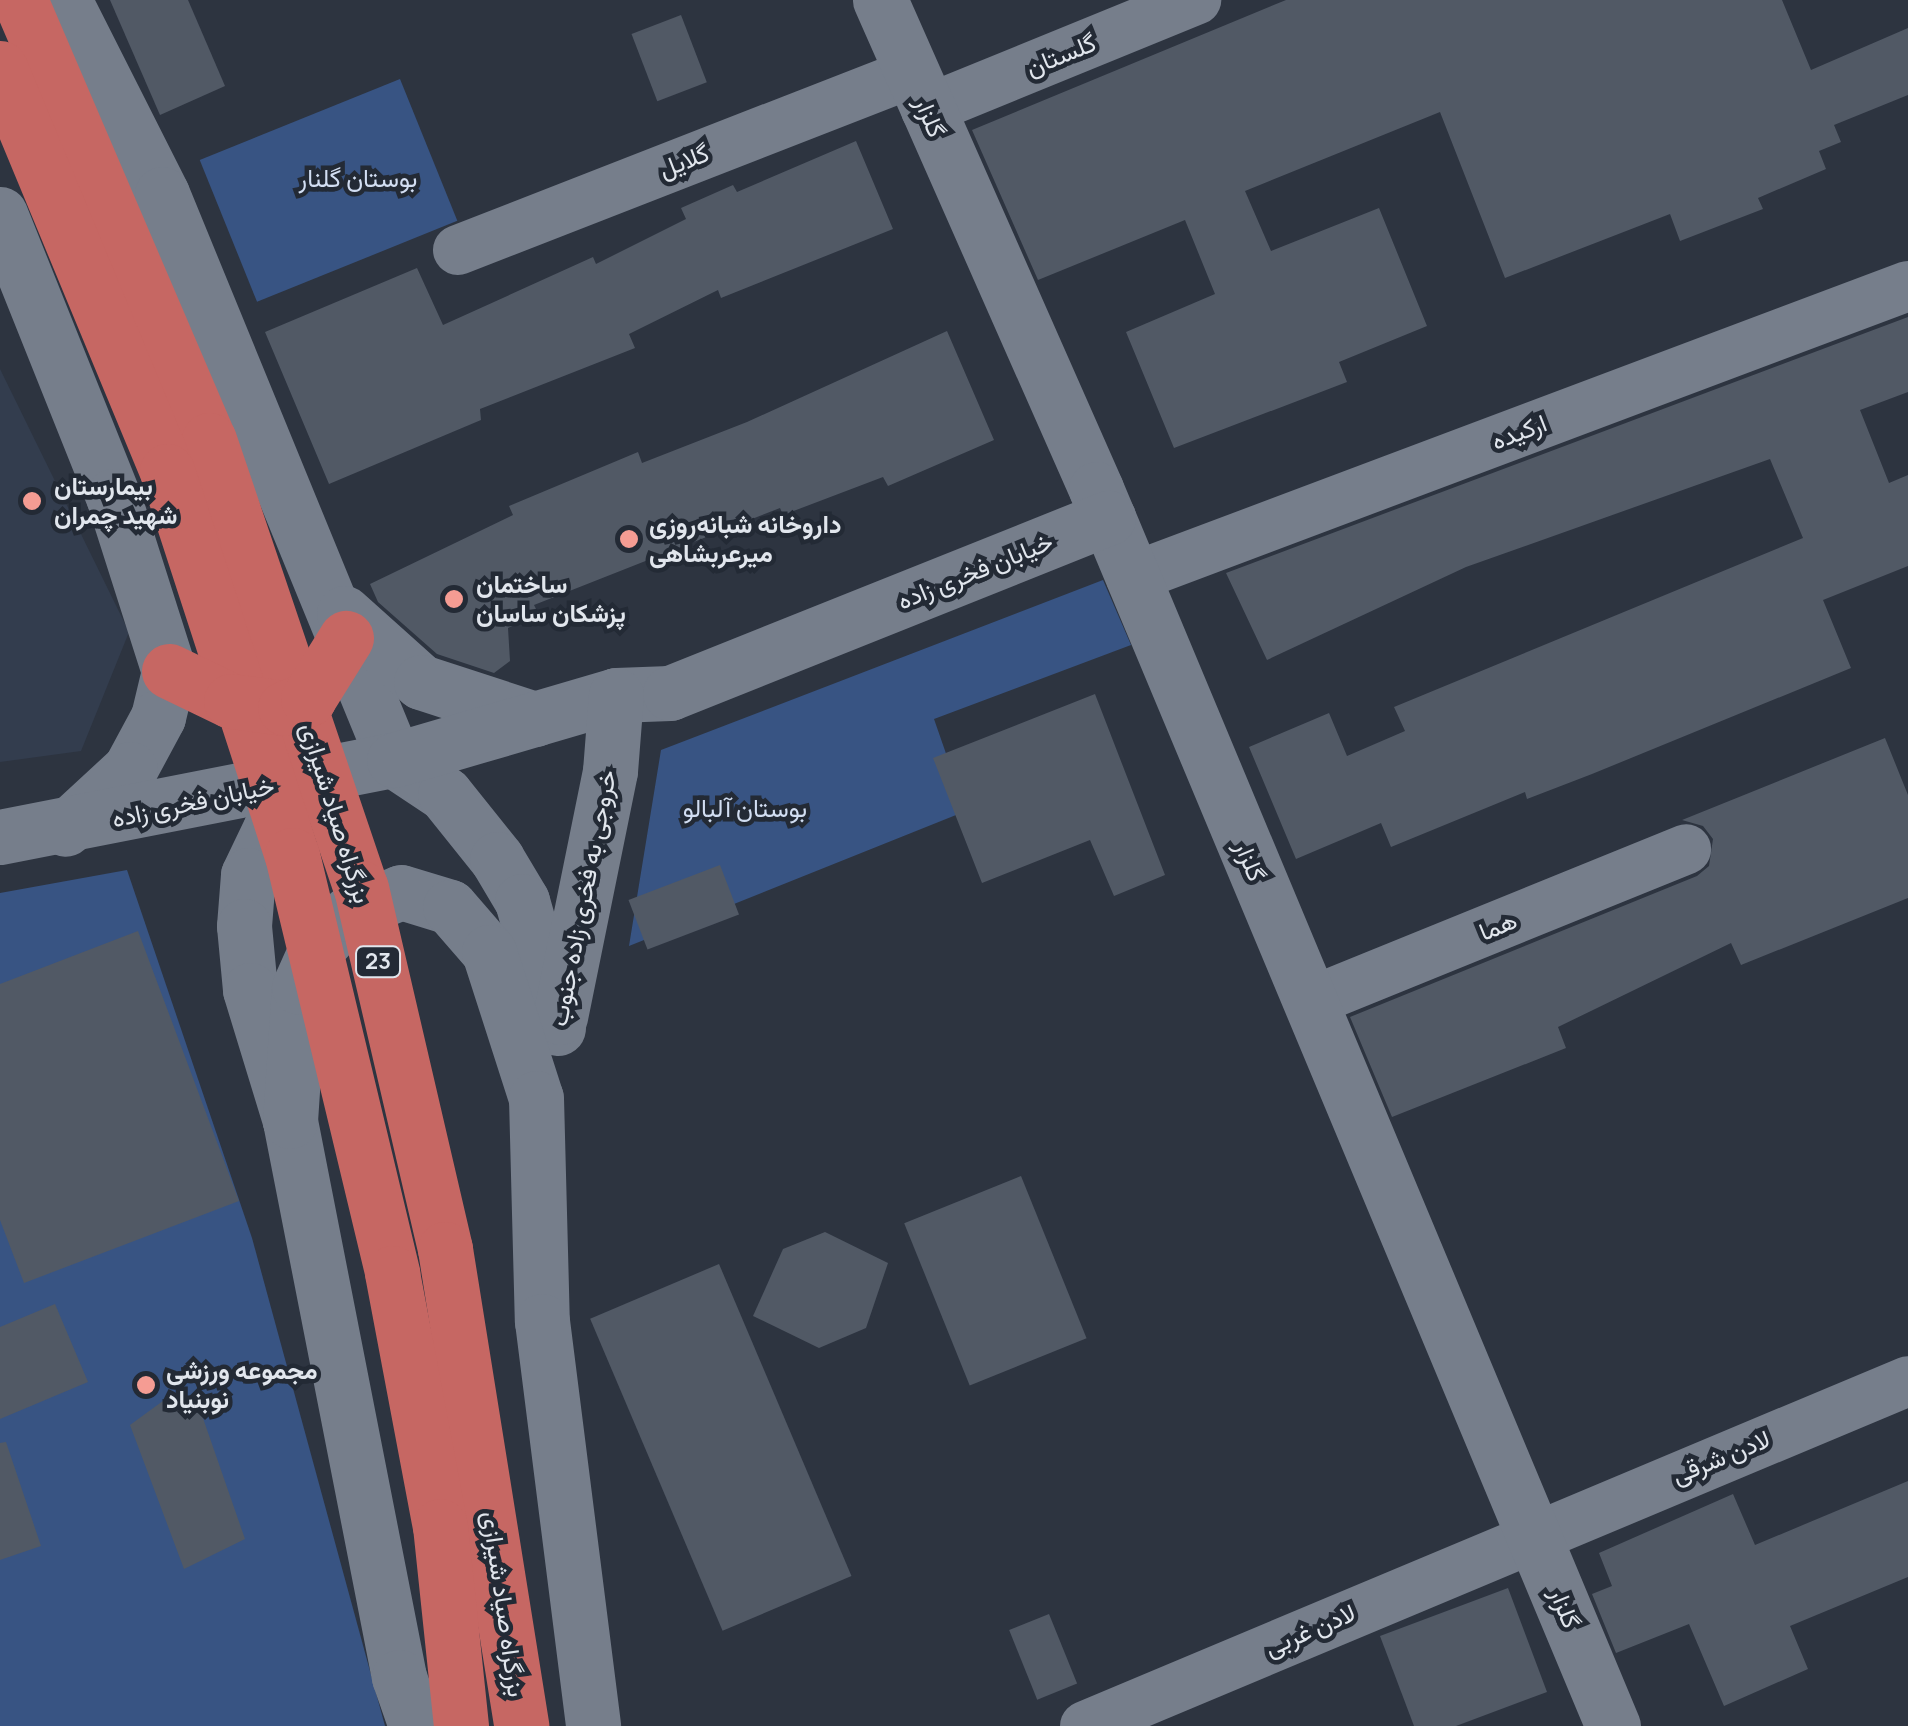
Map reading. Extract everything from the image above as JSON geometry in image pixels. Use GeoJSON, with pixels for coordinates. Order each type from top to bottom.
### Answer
{"type":"FeatureCollection","features":[{"type":"Feature","properties":{"kind":"highway","name":"بزرگراه صیاد شیرازی"},"geometry":{"type":"LineString","coordinates":[[20,0],[188,455],[361,888],[445,1249],[489,1499],[521,1726]]}},
{"type":"Feature","properties":{"kind":"highway","name":"بزرگراه صیاد شیرازی"},"geometry":{"type":"LineString","coordinates":[[0,68],[188,455],[292,855],[392,1273],[440,1526],[460,1726]]}},
{"type":"Feature","properties":{"kind":"highway"},"geometry":{"type":"LineString","coordinates":[[169,672],[230,701],[286,708],[308,699],[338,618]]}},
{"type":"Feature","properties":{"kind":"main road"},"geometry":{"type":"LineString","coordinates":[[64,0],[162,194],[394,760],[445,794],[497,859],[522,901],[558,1028]]}},
{"type":"Feature","properties":{"kind":"main road","name":"گلزار"},"geometry":{"type":"LineString","coordinates":[[880,0],[1102,504],[1612,1726]]}},
{"type":"Feature","properties":{"kind":"main road"},"geometry":{"type":"LineString","coordinates":[[0,214],[113,496],[169,672],[158,716],[130,768],[65,829]]}},
{"type":"Feature","properties":{"kind":"main road","name":"خیابان فخری زاده"},"geometry":{"type":"LineString","coordinates":[[0,837],[65,829],[394,760],[616,696],[670,693],[1102,504]]}},
{"type":"Feature","properties":{"kind":"main road"},"geometry":{"type":"LineString","coordinates":[[338,618],[421,682],[538,720]]}},
{"type":"Feature","properties":{"kind":"main road","name":"خروجی به فخری زاده جنوب"},"geometry":{"type":"LineString","coordinates":[[536,1098],[558,1028],[610,771],[616,696]]}},
{"type":"Feature","properties":{"kind":"main road"},"geometry":{"type":"LineString","coordinates":[[309,778],[270,829],[248,876],[244,926],[250,990],[290,1121],[399,1676],[416,1726]]}},
{"type":"Feature","properties":{"kind":"main road"},"geometry":{"type":"LineString","coordinates":[[290,1121],[299,987],[314,951],[348,914],[401,892],[450,906],[489,952],[536,1098],[542,1321],[593,1726]]}},
{"type":"Feature","properties":{"kind":"street","name":"گلستان"},"geometry":{"type":"LineString","coordinates":[[918,91],[1196,0]]}},
{"type":"Feature","properties":{"kind":"street","name":"گلایل"},"geometry":{"type":"LineString","coordinates":[[458,250],[918,91]]}},
{"type":"Feature","properties":{"kind":"street","name":"ارکیده"},"geometry":{"type":"LineString","coordinates":[[1131,578],[1908,286]]}},
{"type":"Feature","properties":{"kind":"street","name":"هما"},"geometry":{"type":"LineString","coordinates":[[1310,1002],[1686,849]]}},
{"type":"Feature","properties":{"kind":"street","name":"لادن شرقی"},"geometry":{"type":"LineString","coordinates":[[1535,1534],[1908,1381]]}},
{"type":"Feature","properties":{"kind":"street","name":"لادن غربی"},"geometry":{"type":"LineString","coordinates":[[1085,1726],[1535,1534]]}},
{"type":"Feature","properties":{"kind":"shaded area","name":"بیمارستان شهید چمران"},"geometry":{"type":"Polygon","coordinates":[[[0,369],[129,632],[81,751],[0,762],[0,369]]]}},
{"type":"Feature","properties":{"kind":"green space","name":"بوستان گلنار"},"geometry":{"type":"Polygon","coordinates":[[[400,79],[457,221],[257,302],[200,160],[400,79]]]}},
{"type":"Feature","properties":{"kind":"green space","name":"بوستان آلبالو"},"geometry":{"type":"Polygon","coordinates":[[[1103,580],[1131,645],[934,719],[966,811],[629,946],[661,750],[1103,580]]]}},
{"type":"Feature","properties":{"kind":"green space","name":"مجموعه ورزشی نوبنیاد"},"geometry":{"type":"Polygon","coordinates":[[[127,870],[252,1238],[385,1726],[0,1726],[0,893],[127,870]]]}},
{"type":"Feature","properties":{"kind":"building"},"geometry":{"type":"Polygon","coordinates":[[[110,0],[188,0],[225,86],[160,115],[110,0]]]}},
{"type":"Feature","properties":{"kind":"building"},"geometry":{"type":"Polygon","coordinates":[[[1286,0],[1782,0],[1811,70],[1908,28],[1908,95],[1834,125],[1841,142],[1819,151],[1826,169],[1758,198],[1763,209],[1680,241],[1670,214],[1505,278],[1440,112],[1245,191],[1271,251],[1379,208],[1427,326],[1339,362],[1347,382],[1174,448],[1126,332],[1215,294],[1185,220],[1038,280],[972,130],[1286,0]]]}},
{"type":"Feature","properties":{"kind":"building"},"geometry":{"type":"Polygon","coordinates":[[[681,15],[707,82],[657,101],[632,34],[681,15]]]}},
{"type":"Feature","properties":{"kind":"building"},"geometry":{"type":"Polygon","coordinates":[[[856,141],[893,229],[721,298],[718,290],[629,334],[635,348],[480,409],[481,420],[329,484],[265,332],[417,268],[443,325],[593,257],[596,264],[686,219],[681,208],[733,185],[737,192],[856,141]]]}},
{"type":"Feature","properties":{"kind":"building"},"geometry":{"type":"Polygon","coordinates":[[[1908,317],[1908,392],[1860,410],[1889,483],[1908,475],[1908,566],[1823,600],[1851,668],[1592,774],[1527,799],[1525,792],[1391,847],[1381,823],[1296,859],[1249,747],[1329,713],[1347,756],[1405,731],[1394,707],[1803,538],[1770,459],[1466,567],[1267,660],[1226,573],[1908,317]]]}},
{"type":"Feature","properties":{"kind":"building"},"geometry":{"type":"Polygon","coordinates":[[[947,331],[994,440],[888,486],[883,477],[783,515],[780,508],[534,605],[538,613],[508,628],[510,661],[494,673],[437,654],[378,602],[370,584],[513,515],[509,506],[638,452],[642,463],[747,422],[947,331]]]}},
{"type":"Feature","properties":{"kind":"building"},"geometry":{"type":"Polygon","coordinates":[[[1095,694],[1165,875],[1114,896],[1090,840],[982,883],[933,758],[1095,694]]]}},
{"type":"Feature","properties":{"kind":"building"},"geometry":{"type":"Polygon","coordinates":[[[1885,738],[1908,795],[1908,898],[1741,965],[1731,943],[1558,1027],[1566,1048],[1392,1117],[1350,1017],[1697,876],[1709,866],[1713,839],[1703,826],[1682,820],[1885,738]]]}},
{"type":"Feature","properties":{"kind":"building"},"geometry":{"type":"Polygon","coordinates":[[[720,865],[739,914],[648,950],[629,900],[720,865]]]}},
{"type":"Feature","properties":{"kind":"building"},"geometry":{"type":"Polygon","coordinates":[[[138,931],[239,1201],[24,1283],[0,1220],[0,984],[138,931]]]}},
{"type":"Feature","properties":{"kind":"building"},"geometry":{"type":"Polygon","coordinates":[[[1021,1176],[1087,1338],[970,1385],[904,1223],[1021,1176]]]}},
{"type":"Feature","properties":{"kind":"building"},"geometry":{"type":"Polygon","coordinates":[[[825,1232],[888,1263],[866,1328],[819,1348],[753,1316],[783,1249],[825,1232]]]}},
{"type":"Feature","properties":{"kind":"building"},"geometry":{"type":"Polygon","coordinates":[[[719,1264],[851,1576],[723,1631],[590,1319],[719,1264]]]}},
{"type":"Feature","properties":{"kind":"building"},"geometry":{"type":"Polygon","coordinates":[[[55,1304],[88,1382],[0,1419],[0,1327],[55,1304]]]}},
{"type":"Feature","properties":{"kind":"building"},"geometry":{"type":"Polygon","coordinates":[[[167,1398],[182,1407],[196,1398],[245,1539],[184,1569],[130,1425],[167,1398]]]}},
{"type":"Feature","properties":{"kind":"building"},"geometry":{"type":"Polygon","coordinates":[[[6,1442],[41,1546],[0,1560],[0,1443],[6,1442]]]}},
{"type":"Feature","properties":{"kind":"building"},"geometry":{"type":"Polygon","coordinates":[[[1908,1481],[1908,1577],[1790,1626],[1808,1669],[1724,1706],[1689,1624],[1616,1653],[1592,1594],[1612,1586],[1599,1553],[1733,1494],[1755,1545],[1908,1481]]]}},
{"type":"Feature","properties":{"kind":"building"},"geometry":{"type":"Polygon","coordinates":[[[1508,1588],[1547,1692],[1456,1726],[1414,1726],[1380,1636],[1508,1588]]]}},
{"type":"Feature","properties":{"kind":"building"},"geometry":{"type":"Polygon","coordinates":[[[1049,1614],[1077,1684],[1037,1700],[1009,1630],[1049,1614]]]}},
{"type":"Feature","properties":{"kind":"place","name":"بیمارستان شهید چمران"},"geometry":{"type":"Point","coordinates":[32,501]}},
{"type":"Feature","properties":{"kind":"place","name":"داروخانه شبانه‌روزی میرعربشاهی"},"geometry":{"type":"Point","coordinates":[629,539]}},
{"type":"Feature","properties":{"kind":"place","name":"ساختمان پزشکان ساسان"},"geometry":{"type":"Point","coordinates":[454,599]}},
{"type":"Feature","properties":{"kind":"place","name":"مجموعه ورزشی نوبنیاد"},"geometry":{"type":"Point","coordinates":[146,1385]}}]}
